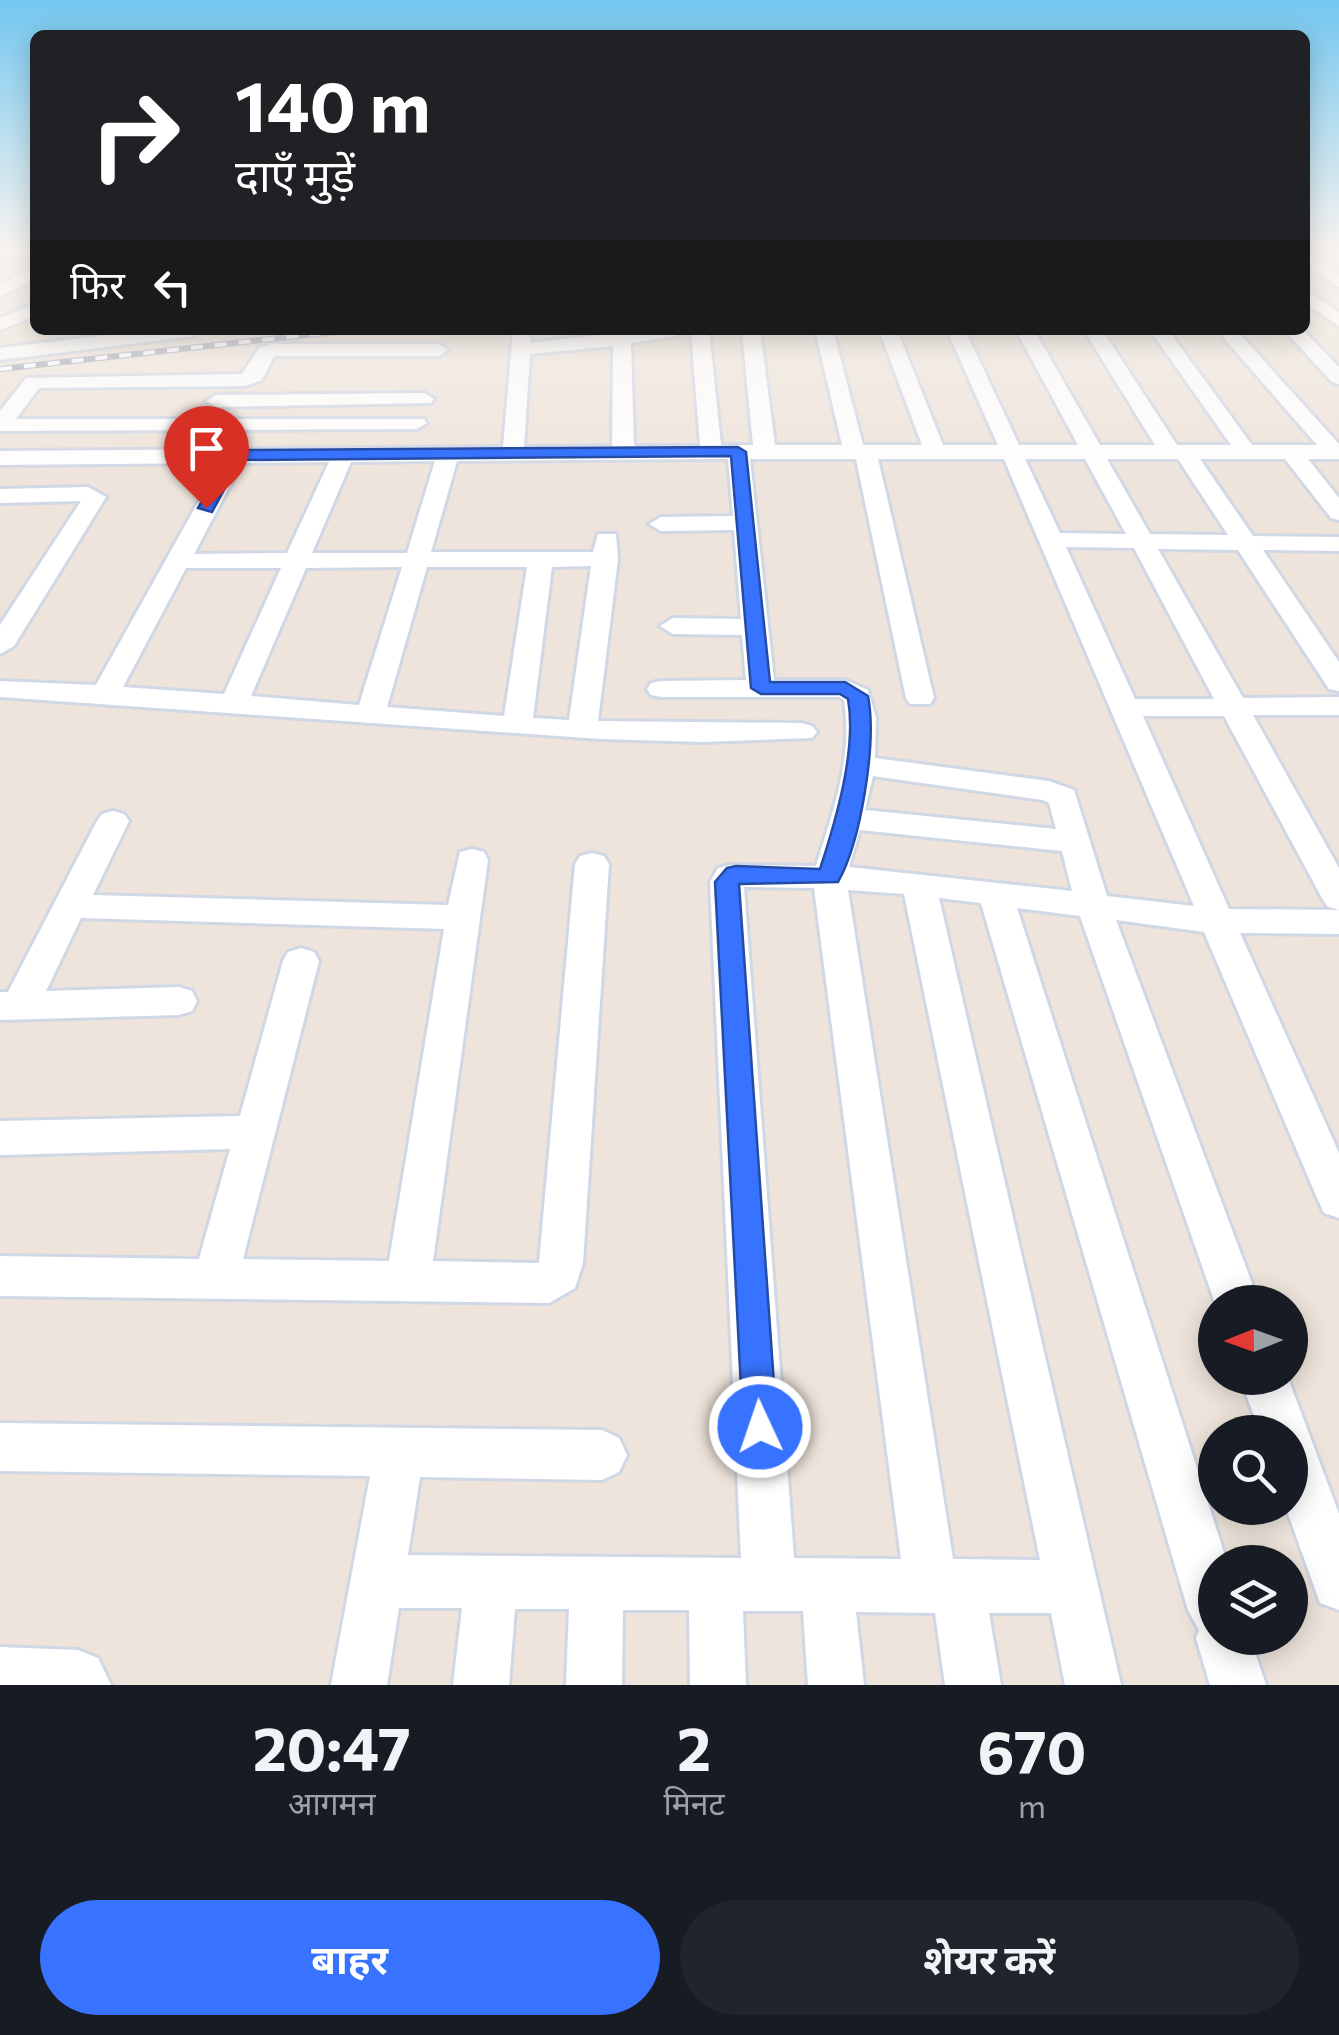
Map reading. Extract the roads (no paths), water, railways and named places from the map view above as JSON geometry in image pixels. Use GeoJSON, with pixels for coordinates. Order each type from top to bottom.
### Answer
{"type":"FeatureCollection","features":[{"type":"Feature","properties":{"kind":"street"},"geometry":{"type":"LineString","coordinates":[[0,354],[154,335]]}},
{"type":"Feature","properties":{"kind":"street"},"geometry":{"type":"LineString","coordinates":[[512,453],[522,339],[642,335]]}},
{"type":"Feature","properties":{"kind":"street"},"geometry":{"type":"LineString","coordinates":[[700,335],[711,452]]}},
{"type":"Feature","properties":{"kind":"street"},"geometry":{"type":"LineString","coordinates":[[752,335],[765,452]]}},
{"type":"Feature","properties":{"kind":"street"},"geometry":{"type":"LineString","coordinates":[[825,335],[860,452],[920,698]]}},
{"type":"Feature","properties":{"kind":"street"},"geometry":{"type":"LineString","coordinates":[[890,335],[935,452]]}},
{"type":"Feature","properties":{"kind":"street"},"geometry":{"type":"LineString","coordinates":[[958,335],[1127,708],[1339,1200]]}},
{"type":"Feature","properties":{"kind":"street"},"geometry":{"type":"LineString","coordinates":[[1028,335],[1339,898]]}},
{"type":"Feature","properties":{"kind":"street"},"geometry":{"type":"LineString","coordinates":[[1096,335],[1245,542],[1339,684]]}},
{"type":"Feature","properties":{"kind":"street"},"geometry":{"type":"LineString","coordinates":[[1163,335],[1246,452]]}},
{"type":"Feature","properties":{"kind":"street"},"geometry":{"type":"LineString","coordinates":[[1231,335],[1336,452]]}},
{"type":"Feature","properties":{"kind":"street"},"geometry":{"type":"LineString","coordinates":[[1297,335],[1339,378]]}},
{"type":"Feature","properties":{"kind":"street"},"geometry":{"type":"LineString","coordinates":[[622,338],[623,452]]}},
{"type":"Feature","properties":{"kind":"street"},"geometry":{"type":"LineString","coordinates":[[417,423],[0,426],[33,382],[250,379],[266,352],[272,350],[434,366]]}},
{"type":"Feature","properties":{"kind":"street"},"geometry":{"type":"LineString","coordinates":[[16,402],[434,366]]}},
{"type":"Feature","properties":{"kind":"street"},"geometry":{"type":"LineString","coordinates":[[408,454],[434,366]]}},
{"type":"Feature","properties":{"kind":"street"},"geometry":{"type":"LineString","coordinates":[[0,458],[623,452],[1336,452]]}},
{"type":"Feature","properties":{"kind":"street"},"geometry":{"type":"LineString","coordinates":[[738,452],[761,688]]}},
{"type":"Feature","properties":{"kind":"street"},"geometry":{"type":"LineString","coordinates":[[1291,452],[1339,513]]}},
{"type":"Feature","properties":{"kind":"street"},"geometry":{"type":"LineString","coordinates":[[234,703],[343,454]]}},
{"type":"Feature","properties":{"kind":"street"},"geometry":{"type":"LineString","coordinates":[[371,714],[448,454]]}},
{"type":"Feature","properties":{"kind":"street"},"geometry":{"type":"LineString","coordinates":[[106,693],[235,455]]}},
{"type":"Feature","properties":{"kind":"street"},"geometry":{"type":"LineString","coordinates":[[0,496],[82,494],[94,498],[0,646]]}},
{"type":"Feature","properties":{"kind":"street"},"geometry":{"type":"LineString","coordinates":[[661,524],[745,524]]}},
{"type":"Feature","properties":{"kind":"street"},"geometry":{"type":"LineString","coordinates":[[1052,540],[1339,544]]}},
{"type":"Feature","properties":{"kind":"street"},"geometry":{"type":"LineString","coordinates":[[178,561],[540,560],[607,549],[583,728]]}},
{"type":"Feature","properties":{"kind":"street"},"geometry":{"type":"LineString","coordinates":[[517,725],[540,560]]}},
{"type":"Feature","properties":{"kind":"street"},"geometry":{"type":"LineString","coordinates":[[673,626],[755,627]]}},
{"type":"Feature","properties":{"kind":"street"},"geometry":{"type":"LineString","coordinates":[[661,689],[853,690],[862,718],[858,765],[829,877],[944,1588],[974,1685]]}},
{"type":"Feature","properties":{"kind":"street"},"geometry":{"type":"LineString","coordinates":[[0,690],[106,693],[667,735],[802,732]]}},
{"type":"Feature","properties":{"kind":"street"},"geometry":{"type":"LineString","coordinates":[[1127,708],[1339,706]]}},
{"type":"Feature","properties":{"kind":"street"},"geometry":{"type":"LineString","coordinates":[[858,765],[1058,793],[1065,803],[1093,905],[1231,1285]]}},
{"type":"Feature","properties":{"kind":"street"},"geometry":{"type":"LineString","coordinates":[[847,818],[1077,842]]}},
{"type":"Feature","properties":{"kind":"street"},"geometry":{"type":"LineString","coordinates":[[10,1006],[71,906],[114,820]]}},
{"type":"Feature","properties":{"kind":"street"},"geometry":{"type":"LineString","coordinates":[[408,1283],[472,860]]}},
{"type":"Feature","properties":{"kind":"street"},"geometry":{"type":"LineString","coordinates":[[0,1276],[549,1283],[559,1274],[592,864]]}},
{"type":"Feature","properties":{"kind":"street"},"geometry":{"type":"LineString","coordinates":[[769,1583],[727,882],[736,874],[829,877],[920,884],[1216,921],[1339,922]]}},
{"type":"Feature","properties":{"kind":"street"},"geometry":{"type":"LineString","coordinates":[[920,884],[1093,1685]]}},
{"type":"Feature","properties":{"kind":"street"},"geometry":{"type":"LineString","coordinates":[[995,893],[1198,1555]]}},
{"type":"Feature","properties":{"kind":"street"},"geometry":{"type":"LineString","coordinates":[[71,906],[463,918]]}},
{"type":"Feature","properties":{"kind":"street"},"geometry":{"type":"LineString","coordinates":[[216,1280],[301,961]]}},
{"type":"Feature","properties":{"kind":"street"},"geometry":{"type":"LineString","coordinates":[[10,1006],[179,1001]]}},
{"type":"Feature","properties":{"kind":"street"},"geometry":{"type":"LineString","coordinates":[[0,1138],[255,1132]]}},
{"type":"Feature","properties":{"kind":"street"},"geometry":{"type":"LineString","coordinates":[[0,1448],[602,1456]]}},
{"type":"Feature","properties":{"kind":"street"},"geometry":{"type":"LineString","coordinates":[[360,1685],[399,1452]]}},
{"type":"Feature","properties":{"kind":"street"},"geometry":{"type":"LineString","coordinates":[[1308,1499],[1339,1584]]}},
{"type":"Feature","properties":{"kind":"street"},"geometry":{"type":"LineString","coordinates":[[378,1581],[597,1586],[714,1582],[1072,1587]]}},
{"type":"Feature","properties":{"kind":"street"},"geometry":{"type":"LineString","coordinates":[[714,1582],[718,1685]]}},
{"type":"Feature","properties":{"kind":"street"},"geometry":{"type":"LineString","coordinates":[[482,1685],[491,1583]]}},
{"type":"Feature","properties":{"kind":"street"},"geometry":{"type":"LineString","coordinates":[[827,1584],[836,1685]]}},
{"type":"Feature","properties":{"kind":"street"},"geometry":{"type":"LineString","coordinates":[[594,1685],[597,1586]]}},
{"type":"Feature","properties":{"kind":"street"},"geometry":{"type":"LineString","coordinates":[[1229,1655],[1238,1685]]}},
{"type":"Feature","properties":{"kind":"street"},"geometry":{"type":"LineString","coordinates":[[0,1675],[66,1675],[78,1678],[83,1685]]}},
{"type":"Feature","properties":{"kind":"railway"},"geometry":{"type":"LineString","coordinates":[[0,369],[307,335]]}}]}
